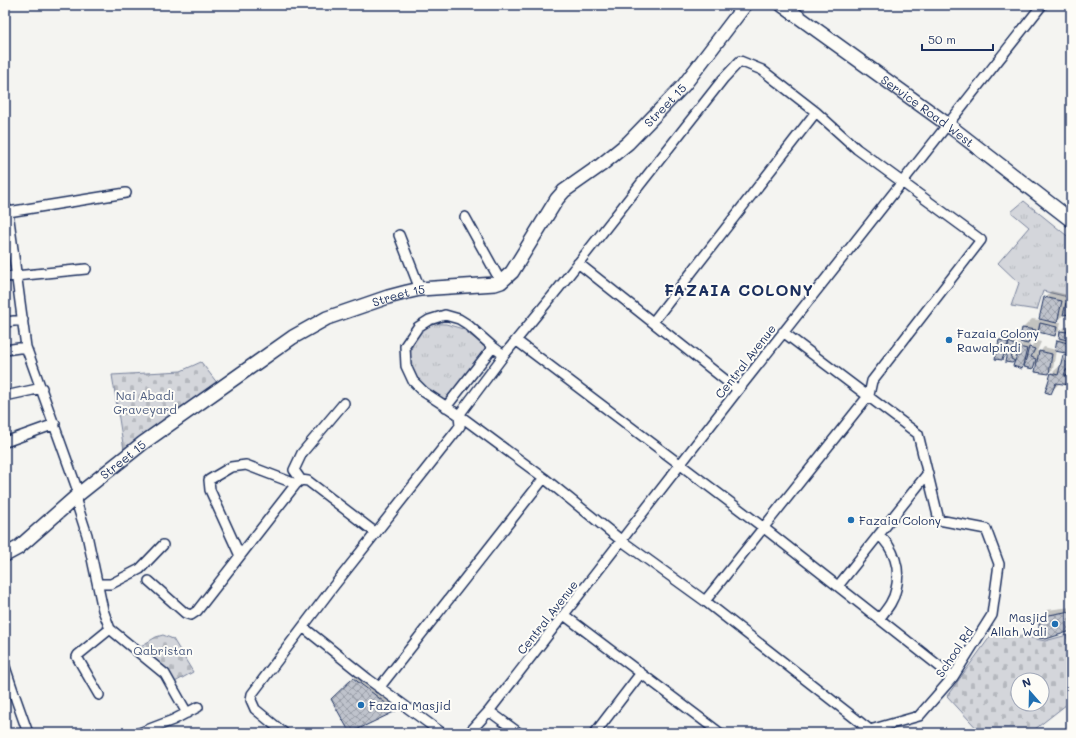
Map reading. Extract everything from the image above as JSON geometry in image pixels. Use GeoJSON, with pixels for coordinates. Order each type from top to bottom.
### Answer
{"type":"FeatureCollection","features":[{"type":"Feature","properties":{"kind":"street","name":"Street 15"},"geometry":{"type":"LineString","coordinates":[[5,555],[18,548],[77,496],[143,444],[293,336],[327,318],[388,297],[420,290],[496,284],[501,282],[512,272],[557,199],[564,191],[601,165],[628,143],[684,85],[745,5]]}},
{"type":"Feature","properties":{"kind":"street","name":"Service Road West"},"geometry":{"type":"LineString","coordinates":[[782,5],[947,124],[1071,220]]}},
{"type":"Feature","properties":{"kind":"street","name":"Central Avenue"},"geometry":{"type":"LineString","coordinates":[[469,733],[489,711],[783,332],[1042,5]]}},
{"type":"Feature","properties":{"kind":"street"},"geometry":{"type":"LineString","coordinates":[[284,733],[255,709],[251,700],[252,694],[460,426],[459,415],[504,355],[517,341],[722,79],[740,61],[762,70],[816,112],[857,149],[981,240],[872,381],[869,395],[705,601]]}},
{"type":"Feature","properties":{"kind":"street"},"geometry":{"type":"LineString","coordinates":[[653,322],[816,112]]}},
{"type":"Feature","properties":{"kind":"street"},"geometry":{"type":"LineString","coordinates":[[126,193],[6,210],[17,276],[26,347],[55,424],[77,496],[103,610],[110,629],[165,674],[187,713]]}},
{"type":"Feature","properties":{"kind":"street"},"geometry":{"type":"LineString","coordinates":[[465,217],[501,282]]}},
{"type":"Feature","properties":{"kind":"street"},"geometry":{"type":"LineString","coordinates":[[399,235],[420,290]]}},
{"type":"Feature","properties":{"kind":"street"},"geometry":{"type":"LineString","coordinates":[[578,263],[738,390]]}},
{"type":"Feature","properties":{"kind":"street"},"geometry":{"type":"LineString","coordinates":[[5,277],[86,269]]}},
{"type":"Feature","properties":{"kind":"street"},"geometry":{"type":"LineString","coordinates":[[504,355],[467,324],[459,319],[445,315],[429,320],[418,327],[405,346],[406,366],[413,381],[424,392],[459,415],[544,478],[622,541],[705,601],[870,730]]}},
{"type":"Feature","properties":{"kind":"street"},"geometry":{"type":"LineString","coordinates":[[5,322],[22,320]]}},
{"type":"Feature","properties":{"kind":"street"},"geometry":{"type":"LineString","coordinates":[[783,332],[869,395],[918,434],[928,473],[838,586]]}},
{"type":"Feature","properties":{"kind":"street"},"geometry":{"type":"LineString","coordinates":[[517,341],[681,464],[953,677]]}},
{"type":"Feature","properties":{"kind":"street"},"geometry":{"type":"LineString","coordinates":[[5,350],[26,347]]}},
{"type":"Feature","properties":{"kind":"street"},"geometry":{"type":"LineString","coordinates":[[446,407],[493,347]]}},
{"type":"Feature","properties":{"kind":"street"},"geometry":{"type":"LineString","coordinates":[[5,396],[42,388]]}},
{"type":"Feature","properties":{"kind":"street"},"geometry":{"type":"LineString","coordinates":[[298,482],[294,470],[302,453],[344,403]]}},
{"type":"Feature","properties":{"kind":"street"},"geometry":{"type":"LineString","coordinates":[[5,442],[55,424]]}},
{"type":"Feature","properties":{"kind":"street"},"geometry":{"type":"LineString","coordinates":[[240,556],[210,490],[209,480],[231,467],[246,465],[298,482],[308,481],[376,533]]}},
{"type":"Feature","properties":{"kind":"street","name":"School Rd"},"geometry":{"type":"LineString","coordinates":[[854,733],[919,716],[953,677],[992,616],[999,564],[986,530],[939,520],[928,473]]}},
{"type":"Feature","properties":{"kind":"street"},"geometry":{"type":"LineString","coordinates":[[379,688],[544,478]]}},
{"type":"Feature","properties":{"kind":"street"},"geometry":{"type":"LineString","coordinates":[[149,581],[184,613],[191,615],[197,611],[298,482]]}},
{"type":"Feature","properties":{"kind":"street"},"geometry":{"type":"LineString","coordinates":[[878,619],[889,606],[896,590],[898,578],[893,550],[879,535]]}},
{"type":"Feature","properties":{"kind":"street"},"geometry":{"type":"LineString","coordinates":[[98,584],[111,584],[140,569],[163,545]]}},
{"type":"Feature","properties":{"kind":"street"},"geometry":{"type":"LineString","coordinates":[[564,614],[720,733]]}},
{"type":"Feature","properties":{"kind":"street"},"geometry":{"type":"LineString","coordinates":[[303,627],[379,688],[442,733]]}},
{"type":"Feature","properties":{"kind":"street"},"geometry":{"type":"LineString","coordinates":[[99,695],[77,657],[110,629]]}},
{"type":"Feature","properties":{"kind":"street"},"geometry":{"type":"LineString","coordinates":[[5,666],[9,689],[28,733]]}},
{"type":"Feature","properties":{"kind":"street"},"geometry":{"type":"LineString","coordinates":[[595,733],[642,673]]}},
{"type":"Feature","properties":{"kind":"street"},"geometry":{"type":"LineString","coordinates":[[139,733],[173,720],[198,707]]}},
{"type":"Feature","properties":{"kind":"street"},"geometry":{"type":"LineString","coordinates":[[489,711],[518,733]]}},
{"type":"Feature","properties":{"kind":"green space"},"geometry":{"type":"Polygon","coordinates":[[[1024,201],[1071,239],[1071,300],[1068,297],[1043,291],[1037,310],[1011,306],[1019,283],[998,263],[1029,227],[1011,212],[1024,201]]]}},
{"type":"Feature","properties":{"kind":"green space"},"geometry":{"type":"Polygon","coordinates":[[[432,324],[446,324],[463,329],[486,348],[446,399],[442,398],[424,385],[414,374],[410,362],[410,355],[416,338],[421,331],[432,324]]]}},
{"type":"Feature","properties":{"kind":"green space","name":"Nai Abadi Graveyard"},"geometry":{"type":"Polygon","coordinates":[[[201,362],[218,384],[124,450],[112,375],[181,371],[201,362]]]}},
{"type":"Feature","properties":{"kind":"green space"},"geometry":{"type":"Polygon","coordinates":[[[995,630],[1045,641],[1071,634],[1071,701],[1030,733],[981,733],[947,696],[995,630]]]}},
{"type":"Feature","properties":{"kind":"green space","name":"Qabristan"},"geometry":{"type":"Polygon","coordinates":[[[163,635],[173,639],[193,672],[175,682],[161,667],[141,650],[141,646],[156,637],[163,635]]]}},
{"type":"Feature","properties":{"kind":"building"},"geometry":{"type":"Polygon","coordinates":[[[1044,297],[1062,301],[1057,323],[1039,319],[1044,297]]]}},
{"type":"Feature","properties":{"kind":"building"},"geometry":{"type":"Polygon","coordinates":[[[1066,303],[1071,308],[1071,314],[1063,315],[1066,303]]]}},
{"type":"Feature","properties":{"kind":"building"},"geometry":{"type":"Polygon","coordinates":[[[1071,315],[1071,341],[1059,338],[1060,331],[1067,332],[1071,315]]]}},
{"type":"Feature","properties":{"kind":"building"},"geometry":{"type":"Polygon","coordinates":[[[1040,323],[1057,327],[1055,336],[1038,332],[1040,323]]]}},
{"type":"Feature","properties":{"kind":"building"},"geometry":{"type":"Polygon","coordinates":[[[1022,328],[1036,330],[1034,335],[1031,335],[1028,344],[1019,342],[1022,328]]]}},
{"type":"Feature","properties":{"kind":"building"},"geometry":{"type":"Polygon","coordinates":[[[999,340],[1009,342],[1002,360],[995,359],[999,340]]]}},
{"type":"Feature","properties":{"kind":"building"},"geometry":{"type":"Polygon","coordinates":[[[1057,340],[1071,344],[1071,354],[1055,351],[1057,340]]]}},
{"type":"Feature","properties":{"kind":"building"},"geometry":{"type":"Polygon","coordinates":[[[1009,342],[1019,347],[1016,352],[1013,350],[1011,359],[1015,361],[1012,363],[1005,362],[1009,342]]]}},
{"type":"Feature","properties":{"kind":"building"},"geometry":{"type":"Polygon","coordinates":[[[1019,347],[1027,349],[1022,369],[1013,366],[1017,355],[1019,356],[1019,347]]]}},
{"type":"Feature","properties":{"kind":"building"},"geometry":{"type":"Polygon","coordinates":[[[1029,347],[1035,349],[1031,357],[1036,359],[1033,369],[1024,367],[1029,347]]]}},
{"type":"Feature","properties":{"kind":"building"},"geometry":{"type":"Polygon","coordinates":[[[1039,351],[1052,354],[1049,374],[1035,372],[1039,351]]]}},
{"type":"Feature","properties":{"kind":"building"},"geometry":{"type":"Polygon","coordinates":[[[1063,355],[1071,356],[1071,370],[1066,370],[1064,375],[1070,376],[1069,385],[1056,383],[1051,394],[1045,392],[1051,373],[1058,375],[1063,355]]]}},
{"type":"Feature","properties":{"kind":"building","name":"Masjid Allah Wali"},"geometry":{"type":"Polygon","coordinates":[[[1071,612],[1071,631],[1046,639],[1039,638],[1039,617],[1071,612]]]}},
{"type":"Feature","properties":{"kind":"building","name":"Fazaia Masjid"},"geometry":{"type":"Polygon","coordinates":[[[353,678],[396,711],[350,733],[331,699],[353,678]]]}},
{"type":"Feature","properties":{"kind":"place","name":"Fazaia Colony Rawalpindi"},"geometry":{"type":"Point","coordinates":[949,340]}},
{"type":"Feature","properties":{"kind":"place","name":"Fazaia Colony"},"geometry":{"type":"Point","coordinates":[851,520]}},
{"type":"Feature","properties":{"kind":"place","name":"Masjid Allah Wali"},"geometry":{"type":"Point","coordinates":[1055,624]}},
{"type":"Feature","properties":{"kind":"place","name":"Fazaia Masjid"},"geometry":{"type":"Point","coordinates":[361,705]}},
{"type":"Feature","properties":{"kind":"district","name":"FAZAIA COLONY"},"geometry":{"type":"Point","coordinates":[739,289]}}]}
